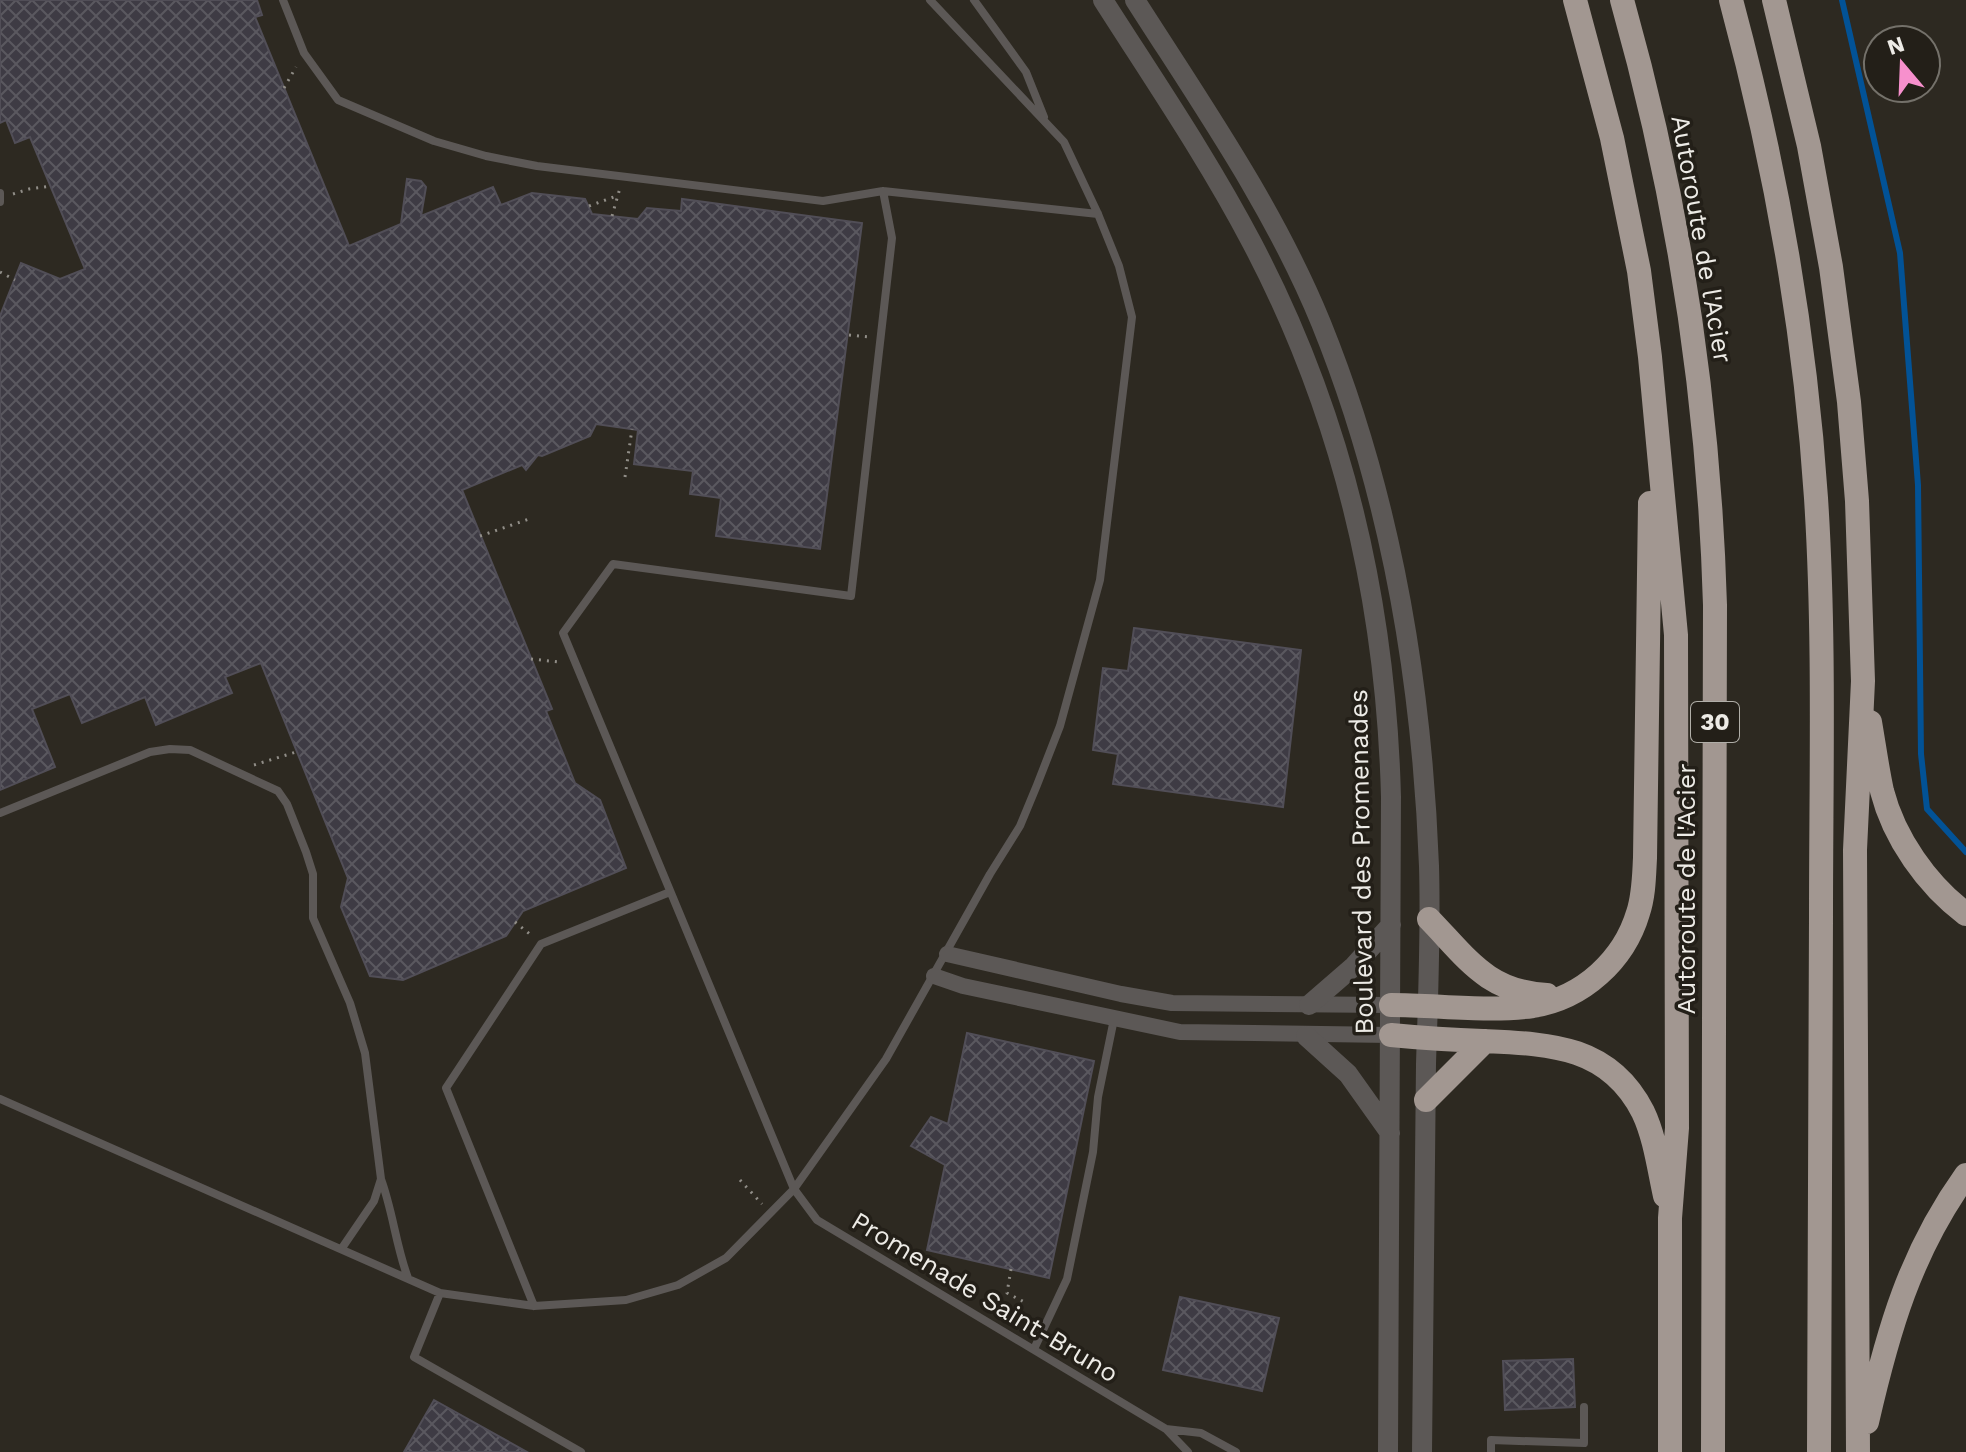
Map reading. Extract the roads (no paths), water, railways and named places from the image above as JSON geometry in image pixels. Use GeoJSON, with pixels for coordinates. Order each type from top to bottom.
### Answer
{"type":"FeatureCollection","features":[{"type":"Feature","properties":{"kind":"highway"},"geometry":{"type":"LineString","coordinates":[[1575,0],[1620,173],[1639,271],[1676,635],[1677,1128],[1670,1218],[1670,1452]]}},
{"type":"Feature","properties":{"kind":"highway","name":"Autoroute de l'Acier"},"geometry":{"type":"LineString","coordinates":[[1622,0],[1679,241],[1707,460],[1715,617],[1713,1452]]}},
{"type":"Feature","properties":{"kind":"highway"},"geometry":{"type":"LineString","coordinates":[[1731,0],[1765,136],[1785,239],[1808,401],[1817,513],[1821,670],[1819,1452]]}},
{"type":"Feature","properties":{"kind":"highway"},"geometry":{"type":"LineString","coordinates":[[1774,0],[1809,146],[1844,358],[1856,490],[1863,681],[1855,850],[1859,1452]]}},
{"type":"Feature","properties":{"kind":"highway"},"geometry":{"type":"LineString","coordinates":[[1391,1005],[1525,1007],[1547,1003],[1569,995],[1596,977],[1630,934],[1642,899],[1647,799],[1650,357]]}},
{"type":"Feature","properties":{"kind":"highway"},"geometry":{"type":"LineString","coordinates":[[1863,681],[1882,792],[1890,813],[1910,852],[1929,879],[1966,914]]}},
{"type":"Feature","properties":{"kind":"highway"},"geometry":{"type":"LineString","coordinates":[[1429,919],[1469,963],[1487,977],[1526,993],[1569,995]]}},
{"type":"Feature","properties":{"kind":"highway"},"geometry":{"type":"LineString","coordinates":[[1391,1035],[1536,1043],[1561,1047],[1595,1061],[1615,1075],[1633,1096],[1649,1127],[1670,1218]]}},
{"type":"Feature","properties":{"kind":"highway"},"geometry":{"type":"LineString","coordinates":[[1426,1100],[1485,1041]]}},
{"type":"Feature","properties":{"kind":"highway"},"geometry":{"type":"LineString","coordinates":[[1859,1452],[1896,1307],[1925,1241],[1966,1175]]}},
{"type":"Feature","properties":{"kind":"street","name":"Boulevard des Promenades"},"geometry":{"type":"LineString","coordinates":[[1103,0],[1211,171],[1253,245],[1297,340],[1339,459],[1364,550],[1385,691],[1391,797],[1388,1452]]}},
{"type":"Feature","properties":{"kind":"street"},"geometry":{"type":"LineString","coordinates":[[1135,0],[1227,144],[1284,244],[1319,320],[1366,448],[1395,563],[1412,673],[1427,839],[1429,919],[1422,1452]]}},
{"type":"Feature","properties":{"kind":"street"},"geometry":{"type":"LineString","coordinates":[[1309,1005],[1354,966],[1391,925]]}},
{"type":"Feature","properties":{"kind":"street"},"geometry":{"type":"LineString","coordinates":[[947,954],[981,964],[1172,1003],[1391,1005]]}},
{"type":"Feature","properties":{"kind":"street"},"geometry":{"type":"LineString","coordinates":[[934,976],[963,986],[1190,1033],[1391,1035]]}},
{"type":"Feature","properties":{"kind":"street"},"geometry":{"type":"LineString","coordinates":[[1306,1036],[1348,1074],[1390,1133]]}},
{"type":"Feature","properties":{"kind":"lane"},"geometry":{"type":"LineString","coordinates":[[283,0],[304,53],[338,100],[434,141],[486,156],[537,166],[823,201],[883,191],[1098,214]]}},
{"type":"Feature","properties":{"kind":"lane"},"geometry":{"type":"LineString","coordinates":[[0,1099],[440,1293],[534,1306],[626,1300],[678,1285],[726,1258],[794,1189],[872,1080],[947,954],[1025,813],[1060,726],[1100,580],[1132,317],[1119,266],[1064,142],[930,0]]}},
{"type":"Feature","properties":{"kind":"lane"},"geometry":{"type":"LineString","coordinates":[[974,0],[1026,72],[1048,125]]}},
{"type":"Feature","properties":{"kind":"lane","name":"Promenade Saint-Bruno"},"geometry":{"type":"LineString","coordinates":[[883,191],[892,238],[851,596],[613,564],[563,633],[794,1189],[817,1220],[1166,1429],[1201,1433],[1236,1452]]}},
{"type":"Feature","properties":{"kind":"lane"},"geometry":{"type":"LineString","coordinates":[[0,813],[150,752],[170,749],[190,750],[278,791],[287,804],[313,874],[313,918],[362,1035],[381,1179],[392,1209],[398,1252],[408,1278]]}},
{"type":"Feature","properties":{"kind":"lane"},"geometry":{"type":"LineString","coordinates":[[534,1306],[446,1088],[541,944],[670,892]]}},
{"type":"Feature","properties":{"kind":"lane"},"geometry":{"type":"LineString","coordinates":[[1034,1349],[1067,1279],[1093,1152],[1098,1097],[1114,1019]]}},
{"type":"Feature","properties":{"kind":"lane"},"geometry":{"type":"LineString","coordinates":[[342,1248],[374,1201],[381,1179]]}},
{"type":"Feature","properties":{"kind":"lane"},"geometry":{"type":"LineString","coordinates":[[440,1293],[414,1357],[581,1452]]}},
{"type":"Feature","properties":{"kind":"lane"},"geometry":{"type":"LineString","coordinates":[[1491,1452],[1491,1440],[1584,1448],[1584,1407]]}},
{"type":"Feature","properties":{"kind":"lane","name":"Promenade Saint-Bruno"},"geometry":{"type":"LineString","coordinates":[[1166,1429],[1178,1448],[1188,1452]]}},
{"type":"Feature","properties":{"kind":"lane"},"geometry":{"type":"LineString","coordinates":[[1178,1448],[1186,1431]]}},
{"type":"Feature","properties":{"kind":"waterway"},"geometry":{"type":"LineString","coordinates":[[1842,0],[1900,253],[1918,485],[1921,754],[1927,809],[1966,852]]}}]}
